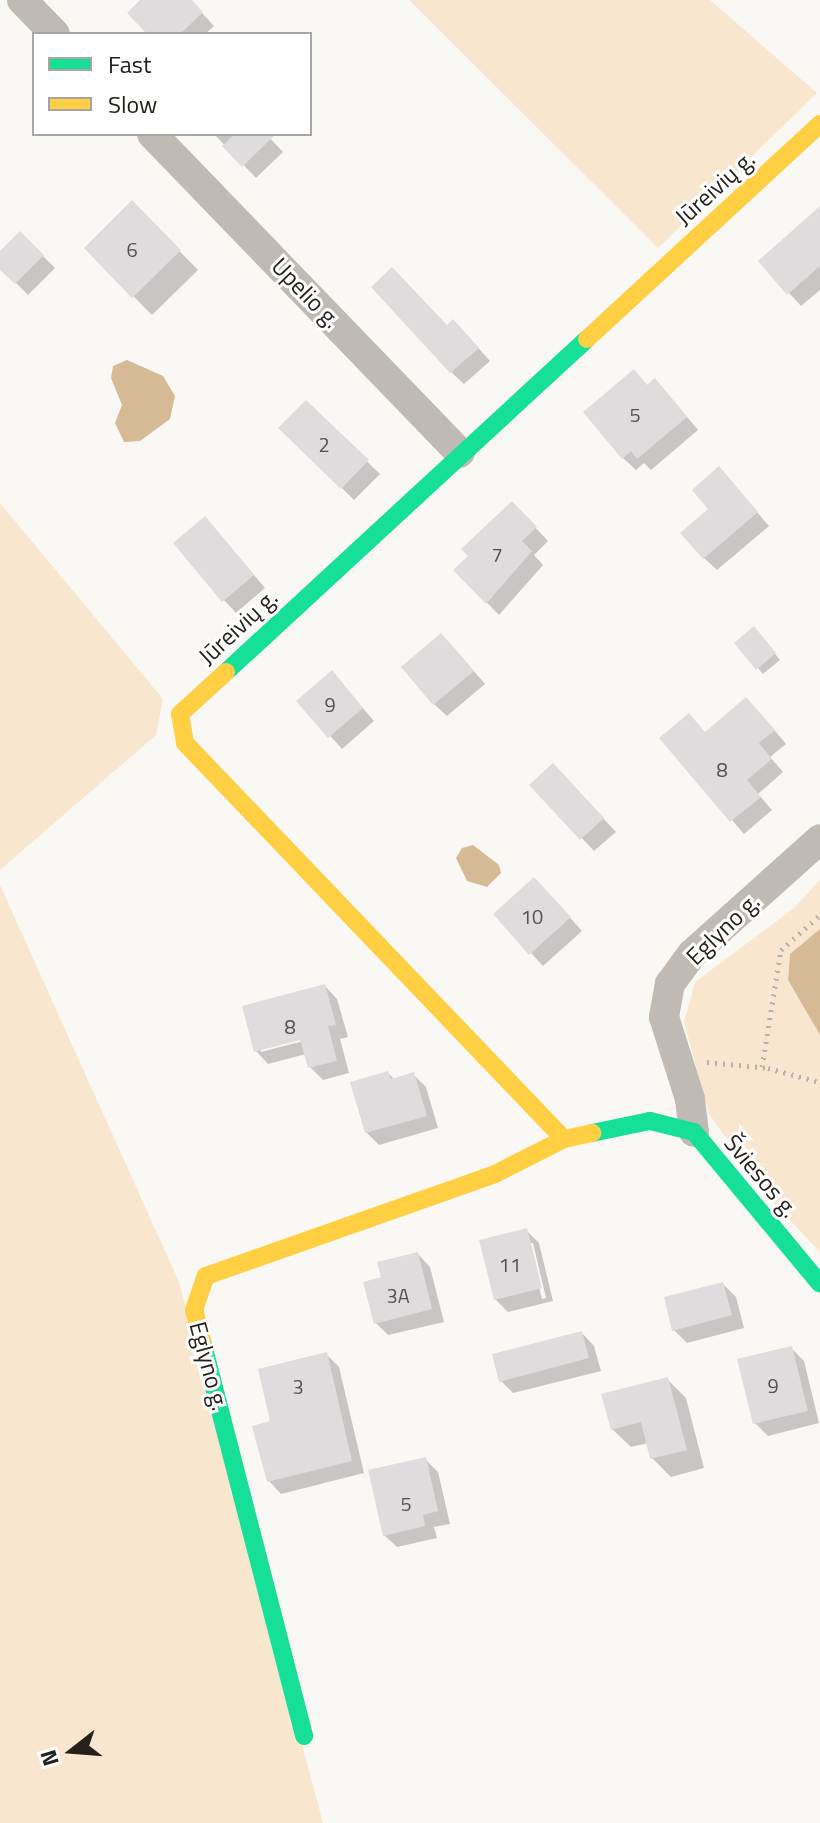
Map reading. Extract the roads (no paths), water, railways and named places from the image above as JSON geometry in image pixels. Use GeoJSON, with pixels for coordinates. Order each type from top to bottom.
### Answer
{"type":"FeatureCollection","features":[{"type":"Feature","properties":{"kind":"street"},"geometry":{"type":"LineString","coordinates":[[22,0],[53,32]]}},
{"type":"Feature","properties":{"kind":"street","name":"Jūreivių g."},"geometry":{"type":"LineString","coordinates":[[564,1139],[185,743],[180,714],[820,124]]}},
{"type":"Feature","properties":{"kind":"street","name":"Upelio g."},"geometry":{"type":"LineString","coordinates":[[154,136],[460,453]]}},
{"type":"Feature","properties":{"kind":"street","name":"Eglyno g."},"geometry":{"type":"LineString","coordinates":[[694,1132],[664,1017],[670,984],[692,954],[820,839]]}},
{"type":"Feature","properties":{"kind":"street","name":"Šviesos g."},"geometry":{"type":"LineString","coordinates":[[564,1139],[650,1121],[694,1132],[820,1284]]}},
{"type":"Feature","properties":{"kind":"street","name":"Eglyno g."},"geometry":{"type":"LineString","coordinates":[[304,1736],[194,1310],[197,1290],[206,1276],[495,1174],[564,1139]]}}]}
